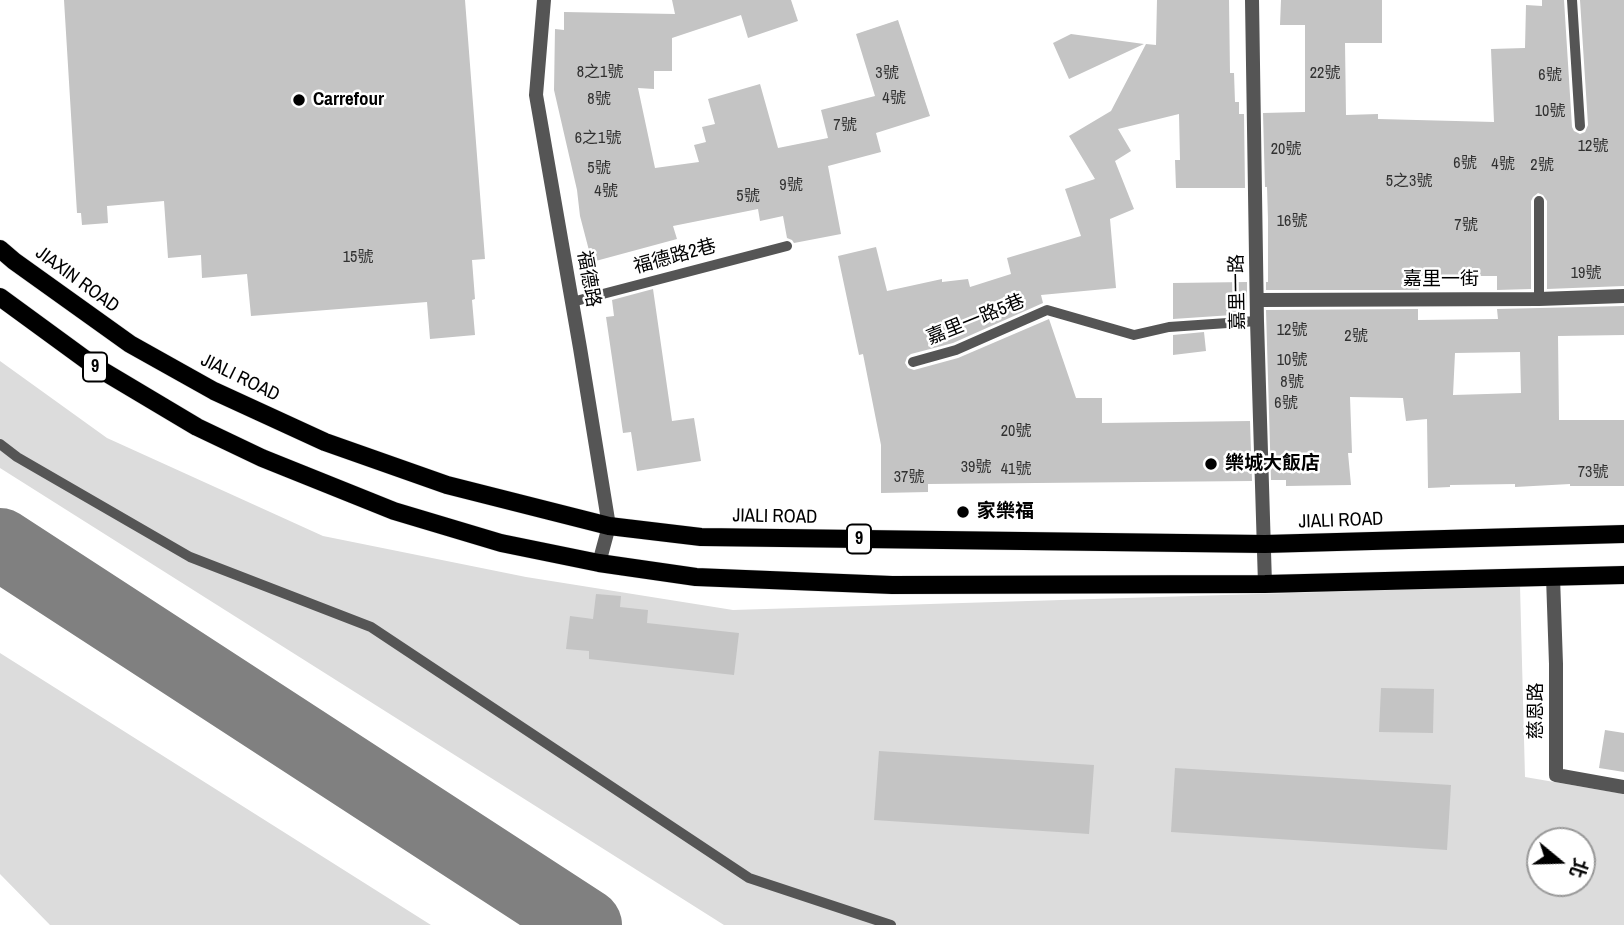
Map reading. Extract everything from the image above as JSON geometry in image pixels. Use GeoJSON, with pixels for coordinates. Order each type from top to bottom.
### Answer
{"type":"FeatureCollection","features":[{"type":"Feature","properties":{"kind":"main road","name":"JIAXIN ROAD"},"geometry":{"type":"LineString","coordinates":[[0,249],[130,344]]}},
{"type":"Feature","properties":{"kind":"main road","name":"9"},"geometry":{"type":"LineString","coordinates":[[0,297],[93,365],[197,427],[262,458],[394,511],[501,543],[599,563],[696,577],[892,584],[1265,584],[1624,575]]}},
{"type":"Feature","properties":{"kind":"main road","name":"JIALI ROAD"},"geometry":{"type":"LineString","coordinates":[[130,344],[214,391],[325,442],[447,485],[610,526],[701,537],[1265,544],[1624,534]]}},
{"type":"Feature","properties":{"kind":"street","name":"福德路"},"geometry":{"type":"LineString","coordinates":[[544,0],[536,95],[610,526],[599,563]]}},
{"type":"Feature","properties":{"kind":"street","name":"嘉里一路"},"geometry":{"type":"LineString","coordinates":[[1252,0],[1257,321],[1265,584]]}},
{"type":"Feature","properties":{"kind":"street","name":"嘉里一街"},"geometry":{"type":"LineString","coordinates":[[1258,300],[1624,296]]}},
{"type":"Feature","properties":{"kind":"street","name":"慈恩路"},"geometry":{"type":"LineString","coordinates":[[1553,577],[1556,775],[1624,787]]}},
{"type":"Feature","properties":{"kind":"lane"},"geometry":{"type":"LineString","coordinates":[[1572,0],[1580,126]]}},
{"type":"Feature","properties":{"kind":"lane"},"geometry":{"type":"LineString","coordinates":[[1538,201],[1539,299]]}},
{"type":"Feature","properties":{"kind":"lane","name":"福德路2巷"},"geometry":{"type":"LineString","coordinates":[[572,302],[787,246]]}},
{"type":"Feature","properties":{"kind":"lane","name":"嘉里一路5巷"},"geometry":{"type":"LineString","coordinates":[[913,362],[956,350],[1046,310],[1134,335],[1169,327],[1257,321]]}},
{"type":"Feature","properties":{"kind":"lane"},"geometry":{"type":"LineString","coordinates":[[0,444],[17,457],[190,557],[371,627],[749,878],[891,925]]}},
{"type":"Feature","properties":{"kind":"shaded area"},"geometry":{"type":"Polygon","coordinates":[[[0,361],[107,438],[323,536],[526,577],[733,610],[1520,586],[1525,777],[1624,794],[1624,925],[724,925],[0,468],[0,361]]]}},
{"type":"Feature","properties":{"kind":"shaded area"},"geometry":{"type":"Polygon","coordinates":[[[0,653],[431,925],[50,925],[0,874],[0,653]]]}},
{"type":"Feature","properties":{"kind":"building","name":"Carrefour"},"geometry":{"type":"Polygon","coordinates":[[[64,0],[465,0],[485,259],[472,260],[475,335],[430,339],[427,302],[251,316],[247,274],[202,278],[201,255],[168,258],[164,201],[107,206],[108,223],[82,225],[81,213],[77,213],[64,0]]]}},
{"type":"Feature","properties":{"kind":"building"},"geometry":{"type":"Polygon","coordinates":[[[672,0],[791,0],[798,21],[748,38],[741,15],[672,38],[672,71],[654,71],[654,89],[638,88],[655,168],[699,162],[694,145],[706,142],[702,127],[715,124],[708,99],[760,84],[778,148],[828,138],[821,110],[875,96],[856,34],[898,20],[930,116],[876,133],[881,152],[828,166],[841,234],[794,243],[787,238],[783,216],[760,221],[758,209],[673,226],[677,239],[592,262],[554,90],[555,29],[564,30],[564,12],[675,14],[672,0]]]}},
{"type":"Feature","properties":{"kind":"building"},"geometry":{"type":"Polygon","coordinates":[[[1157,0],[1229,0],[1230,73],[1234,73],[1235,102],[1239,102],[1239,114],[1244,114],[1245,188],[1176,188],[1175,160],[1180,160],[1179,114],[1118,129],[1131,151],[1115,161],[1134,209],[1110,219],[1116,288],[1041,295],[1043,303],[953,343],[911,354],[905,363],[908,368],[914,370],[958,358],[1049,319],[1076,398],[1102,398],[1102,423],[1250,421],[1252,481],[928,484],[928,492],[881,493],[881,445],[863,354],[859,355],[838,256],[876,247],[887,291],[942,279],[942,282],[968,279],[970,287],[1011,274],[1007,258],[1081,236],[1065,189],[1095,179],[1069,136],[1111,111],[1146,44],[1156,45],[1157,0]]]}},
{"type":"Feature","properties":{"kind":"building"},"geometry":{"type":"Polygon","coordinates":[[[1281,0],[1382,0],[1382,43],[1345,43],[1346,115],[1378,114],[1378,119],[1494,122],[1491,49],[1525,48],[1526,5],[1542,6],[1542,0],[1564,0],[1572,127],[1580,134],[1585,132],[1588,125],[1580,0],[1624,0],[1624,286],[1547,289],[1547,201],[1538,193],[1531,201],[1531,289],[1497,290],[1497,276],[1419,276],[1419,290],[1266,290],[1268,219],[1263,113],[1305,112],[1305,25],[1280,25],[1281,0]]]}},
{"type":"Feature","properties":{"kind":"building"},"geometry":{"type":"Polygon","coordinates":[[[1071,34],[1144,44],[1069,79],[1053,43],[1071,34]]]}},
{"type":"Feature","properties":{"kind":"building"},"geometry":{"type":"Polygon","coordinates":[[[1247,282],[1247,314],[1173,319],[1173,283],[1247,282]]]}},
{"type":"Feature","properties":{"kind":"building"},"geometry":{"type":"Polygon","coordinates":[[[653,289],[672,421],[694,418],[701,461],[637,471],[631,432],[623,433],[606,317],[614,316],[612,300],[653,289]]]}},
{"type":"Feature","properties":{"kind":"building"},"geometry":{"type":"Polygon","coordinates":[[[1624,306],[1624,335],[1558,336],[1559,420],[1624,420],[1624,486],[1570,484],[1515,487],[1515,484],[1428,488],[1427,419],[1406,421],[1403,398],[1350,397],[1352,453],[1348,453],[1351,485],[1286,486],[1286,480],[1271,480],[1266,310],[1418,309],[1418,320],[1498,319],[1497,309],[1624,306]],[[1520,352],[1455,353],[1453,395],[1521,393],[1520,352]]]}},
{"type":"Feature","properties":{"kind":"building"},"geometry":{"type":"Polygon","coordinates":[[[1204,332],[1206,351],[1173,355],[1173,335],[1204,332]]]}},
{"type":"Feature","properties":{"kind":"building"},"geometry":{"type":"Polygon","coordinates":[[[596,594],[621,596],[620,607],[648,610],[647,623],[739,633],[734,675],[589,659],[589,651],[566,649],[570,616],[593,619],[596,594]]]}},
{"type":"Feature","properties":{"kind":"building"},"geometry":{"type":"Polygon","coordinates":[[[1381,688],[1434,689],[1433,733],[1379,732],[1381,688]]]}},
{"type":"Feature","properties":{"kind":"building"},"geometry":{"type":"Polygon","coordinates":[[[1605,730],[1624,733],[1624,772],[1599,768],[1605,730]]]}},
{"type":"Feature","properties":{"kind":"building"},"geometry":{"type":"Polygon","coordinates":[[[879,751],[1094,765],[1089,834],[874,820],[879,751]]]}},
{"type":"Feature","properties":{"kind":"building"},"geometry":{"type":"Polygon","coordinates":[[[1175,768],[1451,785],[1447,850],[1171,832],[1175,768]]]}},
{"type":"Feature","properties":{"kind":"taxiway"},"geometry":{"type":"LineString","coordinates":[[0,544],[586,925]]}},
{"type":"Feature","properties":{"kind":"place","name":"Carrefour"},"geometry":{"type":"Point","coordinates":[299,100]}},
{"type":"Feature","properties":{"kind":"place","name":"樂城大飯店"},"geometry":{"type":"Point","coordinates":[1211,464]}},
{"type":"Feature","properties":{"kind":"place","name":"家樂福"},"geometry":{"type":"Point","coordinates":[963,512]}}]}
